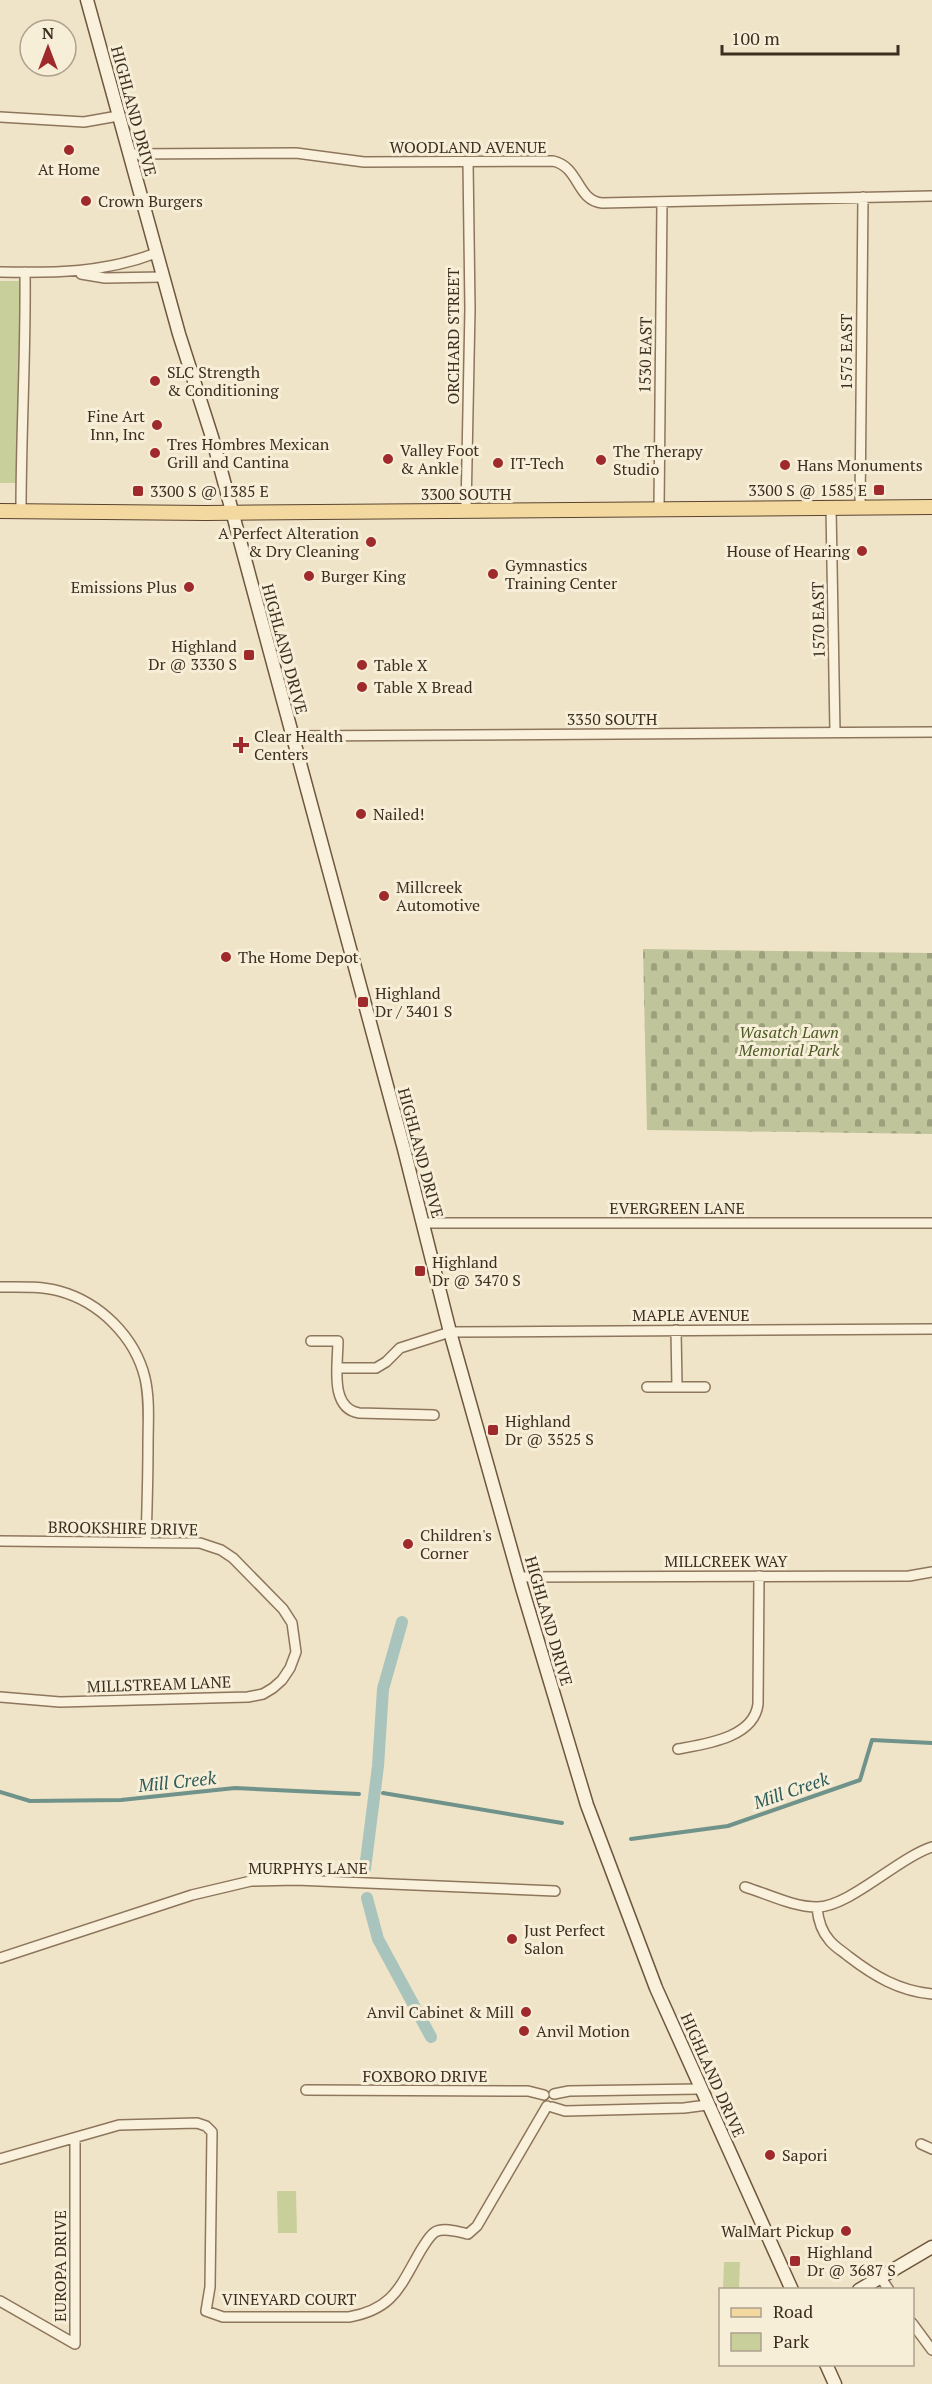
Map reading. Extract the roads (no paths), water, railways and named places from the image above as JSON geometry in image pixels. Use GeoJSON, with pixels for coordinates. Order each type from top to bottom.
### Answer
{"type":"FeatureCollection","features":[{"type":"Feature","properties":{"kind":"main road","name":"HIGHLAND DRIVE"},"geometry":{"type":"LineString","coordinates":[[87,0],[156,253],[204,412],[423,1223],[450,1332],[519,1577],[587,1805],[652,1979],[792,2288]]}},
{"type":"Feature","properties":{"kind":"main road","name":"3300 SOUTH"},"geometry":{"type":"LineString","coordinates":[[0,511],[231,512],[932,507]]}},
{"type":"Feature","properties":{"kind":"main road"},"geometry":{"type":"LineString","coordinates":[[861,2288],[932,2247]]}},
{"type":"Feature","properties":{"kind":"main road"},"geometry":{"type":"LineString","coordinates":[[827,2366],[835,2384]]}},
{"type":"Feature","properties":{"kind":"street"},"geometry":{"type":"LineString","coordinates":[[0,117],[84,122],[118,116]]}},
{"type":"Feature","properties":{"kind":"street","name":"WOODLAND AVENUE"},"geometry":{"type":"LineString","coordinates":[[129,154],[296,153],[364,162],[553,161],[567,166],[586,195],[594,202],[932,196]]}},
{"type":"Feature","properties":{"kind":"street","name":"ORCHARD STREET"},"geometry":{"type":"LineString","coordinates":[[466,510],[470,309],[468,162]]}},
{"type":"Feature","properties":{"kind":"street","name":"1575 EAST"},"geometry":{"type":"LineString","coordinates":[[860,508],[862,196]]}},
{"type":"Feature","properties":{"kind":"street","name":"1530 EAST"},"geometry":{"type":"LineString","coordinates":[[659,509],[662,202]]}},
{"type":"Feature","properties":{"kind":"street"},"geometry":{"type":"LineString","coordinates":[[0,272],[70,272],[122,265],[156,253]]}},
{"type":"Feature","properties":{"kind":"street"},"geometry":{"type":"LineString","coordinates":[[21,511],[25,272]]}},
{"type":"Feature","properties":{"kind":"street"},"geometry":{"type":"LineString","coordinates":[[70,272],[105,278],[163,277]]}},
{"type":"Feature","properties":{"kind":"street","name":"1570 EAST"},"geometry":{"type":"LineString","coordinates":[[831,508],[835,732]]}},
{"type":"Feature","properties":{"kind":"street","name":"3350 SOUTH"},"geometry":{"type":"LineString","coordinates":[[291,736],[932,732]]}},
{"type":"Feature","properties":{"kind":"street","name":"EVERGREEN LANE"},"geometry":{"type":"LineString","coordinates":[[423,1223],[932,1223]]}},
{"type":"Feature","properties":{"kind":"street"},"geometry":{"type":"LineString","coordinates":[[0,1287],[43,1288],[73,1295],[112,1322],[133,1348],[145,1378],[149,1411],[147,1542]]}},
{"type":"Feature","properties":{"kind":"street","name":"MAPLE AVENUE"},"geometry":{"type":"LineString","coordinates":[[339,1368],[376,1368],[386,1362],[399,1348],[450,1332],[932,1329]]}},
{"type":"Feature","properties":{"kind":"street"},"geometry":{"type":"LineString","coordinates":[[676,1330],[677,1387]]}},
{"type":"Feature","properties":{"kind":"street"},"geometry":{"type":"LineString","coordinates":[[311,1341],[338,1341],[339,1395],[344,1406],[349,1410],[359,1413],[434,1415]]}},
{"type":"Feature","properties":{"kind":"street"},"geometry":{"type":"LineString","coordinates":[[647,1387],[705,1387]]}},
{"type":"Feature","properties":{"kind":"street","name":"BROOKSHIRE DRIVE"},"geometry":{"type":"LineString","coordinates":[[0,1540],[200,1543],[222,1550],[283,1609],[292,1623],[296,1652]]}},
{"type":"Feature","properties":{"kind":"street","name":"MILLCREEK WAY"},"geometry":{"type":"LineString","coordinates":[[519,1577],[909,1576],[932,1572]]}},
{"type":"Feature","properties":{"kind":"street"},"geometry":{"type":"LineString","coordinates":[[678,1749],[706,1744],[739,1731],[748,1725],[756,1713],[758,1704],[759,1576]]}},
{"type":"Feature","properties":{"kind":"street","name":"MILLSTREAM LANE"},"geometry":{"type":"LineString","coordinates":[[0,1697],[60,1702],[248,1697],[263,1694],[282,1680],[296,1652]]}},
{"type":"Feature","properties":{"kind":"street"},"geometry":{"type":"LineString","coordinates":[[745,1887],[801,1905],[817,1907],[866,1886],[910,1856],[932,1847]]}},
{"type":"Feature","properties":{"kind":"street","name":"MURPHYS LANE"},"geometry":{"type":"LineString","coordinates":[[0,1958],[217,1887],[251,1881],[296,1880],[555,1891]]}},
{"type":"Feature","properties":{"kind":"street"},"geometry":{"type":"LineString","coordinates":[[817,1907],[819,1923],[830,1942],[860,1965],[891,1984],[914,1992],[932,1994]]}},
{"type":"Feature","properties":{"kind":"street","name":"FOXBORO DRIVE"},"geometry":{"type":"LineString","coordinates":[[306,2090],[528,2091],[549,2095],[569,2091],[700,2089]]}},
{"type":"Feature","properties":{"kind":"street"},"geometry":{"type":"LineString","coordinates":[[549,2095],[543,2101],[549,2107],[565,2111],[684,2108],[707,2105]]}},
{"type":"Feature","properties":{"kind":"street","name":"VINEYARD COURT"},"geometry":{"type":"LineString","coordinates":[[75,2138],[119,2125],[136,2123],[197,2123],[206,2126],[212,2132],[210,2287],[206,2312],[223,2317],[349,2318],[384,2306],[396,2292],[428,2239],[436,2231],[445,2230],[468,2234],[477,2226],[549,2107]]}},
{"type":"Feature","properties":{"kind":"street"},"geometry":{"type":"LineString","coordinates":[[0,2159],[75,2138]]}},
{"type":"Feature","properties":{"kind":"street","name":"EUROPA DRIVE"},"geometry":{"type":"LineString","coordinates":[[0,2301],[75,2344],[75,2138]]}},
{"type":"Feature","properties":{"kind":"street"},"geometry":{"type":"LineString","coordinates":[[921,2144],[932,2149]]}},
{"type":"Feature","properties":{"kind":"street"},"geometry":{"type":"LineString","coordinates":[[881,2278],[888,2288]]}},
{"type":"Feature","properties":{"kind":"street"},"geometry":{"type":"LineString","coordinates":[[914,2326],[932,2350]]}},
{"type":"Feature","properties":{"kind":"waterway"},"geometry":{"type":"LineString","coordinates":[[365,1869],[378,1766],[383,1689],[402,1622]]}},
{"type":"Feature","properties":{"kind":"waterway","name":"Mill Creek"},"geometry":{"type":"LineString","coordinates":[[631,1839],[728,1826],[860,1780],[872,1740],[932,1743]]}},
{"type":"Feature","properties":{"kind":"waterway","name":"Mill Creek"},"geometry":{"type":"LineString","coordinates":[[0,1792],[30,1801],[121,1800],[235,1788],[359,1794]]}},
{"type":"Feature","properties":{"kind":"waterway","name":"Mill Creek"},"geometry":{"type":"LineString","coordinates":[[383,1793],[562,1823]]}},
{"type":"Feature","properties":{"kind":"waterway"},"geometry":{"type":"LineString","coordinates":[[367,1898],[378,1939],[431,2037]]}},
{"type":"Feature","properties":{"kind":"place","name":"At Home"},"geometry":{"type":"Point","coordinates":[69,150]}},
{"type":"Feature","properties":{"kind":"place","name":"Crown Burgers"},"geometry":{"type":"Point","coordinates":[86,201]}},
{"type":"Feature","properties":{"kind":"place","name":"SLC Strength & Conditioning"},"geometry":{"type":"Point","coordinates":[155,381]}},
{"type":"Feature","properties":{"kind":"place","name":"Fine Art Inn, Inc"},"geometry":{"type":"Point","coordinates":[157,425]}},
{"type":"Feature","properties":{"kind":"place","name":"Tres Hombres Mexican Grill and Cantina"},"geometry":{"type":"Point","coordinates":[155,453]}},
{"type":"Feature","properties":{"kind":"place","name":"Valley Foot & Ankle"},"geometry":{"type":"Point","coordinates":[388,459]}},
{"type":"Feature","properties":{"kind":"place","name":"The Therapy Studio"},"geometry":{"type":"Point","coordinates":[601,460]}},
{"type":"Feature","properties":{"kind":"place","name":"IT-Tech"},"geometry":{"type":"Point","coordinates":[498,463]}},
{"type":"Feature","properties":{"kind":"place","name":"Hans Monuments"},"geometry":{"type":"Point","coordinates":[785,465]}},
{"type":"Feature","properties":{"kind":"place","name":"3300 S @ 1585 E"},"geometry":{"type":"Point","coordinates":[879,490]}},
{"type":"Feature","properties":{"kind":"place","name":"3300 S @ 1385 E"},"geometry":{"type":"Point","coordinates":[138,491]}},
{"type":"Feature","properties":{"kind":"place","name":"A Perfect Alteration & Dry Cleaning"},"geometry":{"type":"Point","coordinates":[371,542]}},
{"type":"Feature","properties":{"kind":"place","name":"House of Hearing"},"geometry":{"type":"Point","coordinates":[862,551]}},
{"type":"Feature","properties":{"kind":"place","name":"Gymnastics Training Center"},"geometry":{"type":"Point","coordinates":[493,574]}},
{"type":"Feature","properties":{"kind":"place","name":"Burger King"},"geometry":{"type":"Point","coordinates":[309,576]}},
{"type":"Feature","properties":{"kind":"place","name":"Emissions Plus"},"geometry":{"type":"Point","coordinates":[189,587]}},
{"type":"Feature","properties":{"kind":"place","name":"Highland Dr @ 3330 S"},"geometry":{"type":"Point","coordinates":[249,655]}},
{"type":"Feature","properties":{"kind":"place","name":"Table X"},"geometry":{"type":"Point","coordinates":[362,665]}},
{"type":"Feature","properties":{"kind":"place","name":"Table X Bread"},"geometry":{"type":"Point","coordinates":[362,687]}},
{"type":"Feature","properties":{"kind":"place","name":"Clear Health Centers"},"geometry":{"type":"Point","coordinates":[241,745]}},
{"type":"Feature","properties":{"kind":"place","name":"Nailed!"},"geometry":{"type":"Point","coordinates":[361,814]}},
{"type":"Feature","properties":{"kind":"place","name":"Millcreek Automotive"},"geometry":{"type":"Point","coordinates":[384,896]}},
{"type":"Feature","properties":{"kind":"place","name":"The Home Depot"},"geometry":{"type":"Point","coordinates":[226,957]}},
{"type":"Feature","properties":{"kind":"place","name":"Highland Dr / 3401 S"},"geometry":{"type":"Point","coordinates":[363,1002]}},
{"type":"Feature","properties":{"kind":"place","name":"Highland Dr @ 3470 S"},"geometry":{"type":"Point","coordinates":[420,1271]}},
{"type":"Feature","properties":{"kind":"place","name":"Highland Dr @ 3525 S"},"geometry":{"type":"Point","coordinates":[493,1430]}},
{"type":"Feature","properties":{"kind":"place","name":"Children's Corner"},"geometry":{"type":"Point","coordinates":[408,1544]}},
{"type":"Feature","properties":{"kind":"place","name":"Just Perfect Salon"},"geometry":{"type":"Point","coordinates":[512,1939]}},
{"type":"Feature","properties":{"kind":"place","name":"Anvil Cabinet & Mill"},"geometry":{"type":"Point","coordinates":[526,2012]}},
{"type":"Feature","properties":{"kind":"place","name":"Anvil Motion"},"geometry":{"type":"Point","coordinates":[524,2031]}},
{"type":"Feature","properties":{"kind":"place","name":"Sapori"},"geometry":{"type":"Point","coordinates":[770,2155]}},
{"type":"Feature","properties":{"kind":"place","name":"WalMart Pickup"},"geometry":{"type":"Point","coordinates":[846,2231]}},
{"type":"Feature","properties":{"kind":"place","name":"Highland Dr @ 3687 S"},"geometry":{"type":"Point","coordinates":[795,2261]}},
{"type":"Feature","properties":{"kind":"park label","name":"Wasatch Lawn Memorial Park"},"geometry":{"type":"Point","coordinates":[789,1041]}}]}
